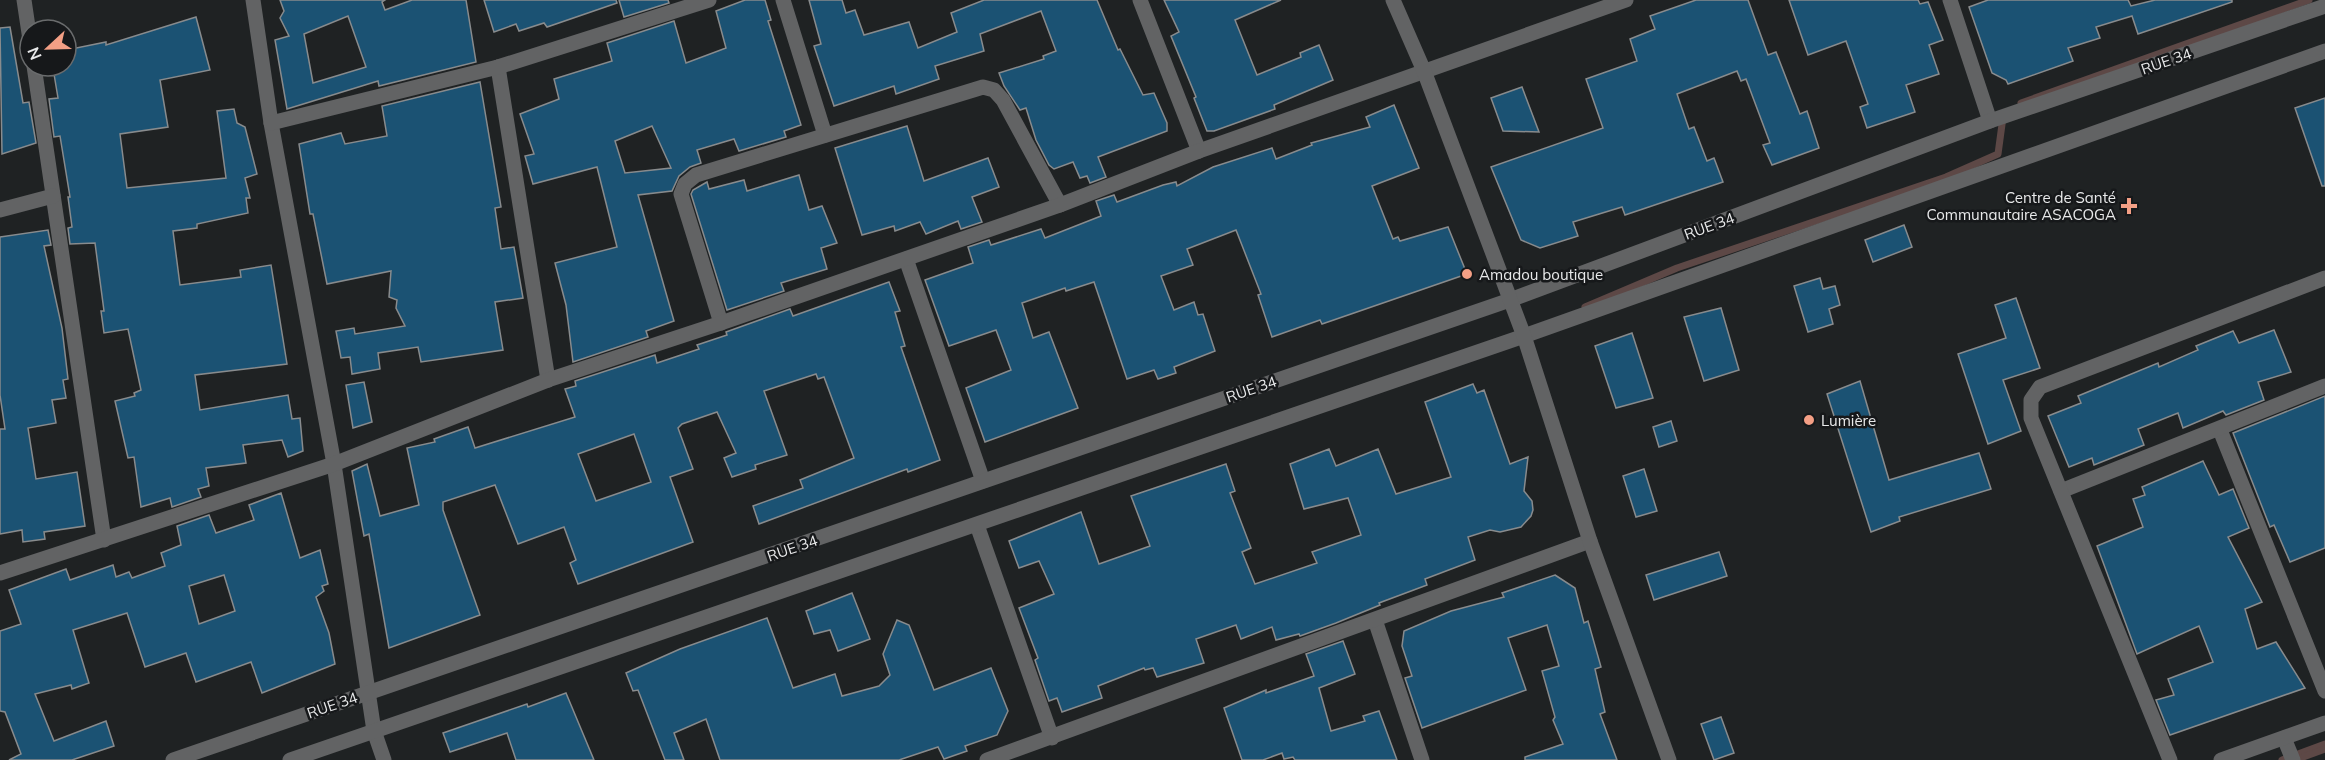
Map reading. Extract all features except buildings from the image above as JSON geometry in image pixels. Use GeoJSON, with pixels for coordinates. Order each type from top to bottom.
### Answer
{"type":"FeatureCollection","features":[{"type":"Feature","properties":{"kind":"street"},"geometry":{"type":"LineString","coordinates":[[24,0],[27,18]]}},
{"type":"Feature","properties":{"kind":"street"},"geometry":{"type":"LineString","coordinates":[[253,0],[271,123],[334,464],[374,731],[384,760]]}},
{"type":"Feature","properties":{"kind":"street"},"geometry":{"type":"LineString","coordinates":[[271,123],[498,67],[709,0]]}},
{"type":"Feature","properties":{"kind":"street"},"geometry":{"type":"LineString","coordinates":[[783,0],[825,135]]}},
{"type":"Feature","properties":{"kind":"street"},"geometry":{"type":"LineString","coordinates":[[1140,0],[1199,151]]}},
{"type":"Feature","properties":{"kind":"street"},"geometry":{"type":"LineString","coordinates":[[1393,0],[1424,71],[1524,336],[1590,541],[1668,760]]}},
{"type":"Feature","properties":{"kind":"street"},"geometry":{"type":"LineString","coordinates":[[0,573],[334,464],[548,380],[721,323],[1060,205],[1199,151],[1626,0]]}},
{"type":"Feature","properties":{"kind":"street"},"geometry":{"type":"LineString","coordinates":[[1950,0],[1990,122]]}},
{"type":"Feature","properties":{"kind":"street","name":"RUE 34"},"geometry":{"type":"LineString","coordinates":[[173,760],[1510,300],[1990,122],[2325,6]]}},
{"type":"Feature","properties":{"kind":"street"},"geometry":{"type":"LineString","coordinates":[[290,760],[1524,336],[2325,51]]}},
{"type":"Feature","properties":{"kind":"street"},"geometry":{"type":"LineString","coordinates":[[498,67],[548,380]]}},
{"type":"Feature","properties":{"kind":"street"},"geometry":{"type":"LineString","coordinates":[[36,78],[104,540]]}},
{"type":"Feature","properties":{"kind":"street"},"geometry":{"type":"LineString","coordinates":[[721,323],[681,194],[686,184],[696,175],[983,87],[994,90],[1003,100],[1060,205]]}},
{"type":"Feature","properties":{"kind":"street"},"geometry":{"type":"LineString","coordinates":[[0,210],[53,195]]}},
{"type":"Feature","properties":{"kind":"street"},"geometry":{"type":"LineString","coordinates":[[906,258],[983,481]]}},
{"type":"Feature","properties":{"kind":"street"},"geometry":{"type":"LineString","coordinates":[[2170,760],[2031,418],[2031,400],[2040,387],[2325,278]]}},
{"type":"Feature","properties":{"kind":"street"},"geometry":{"type":"LineString","coordinates":[[2061,491],[2220,430],[2325,386]]}},
{"type":"Feature","properties":{"kind":"street"},"geometry":{"type":"LineString","coordinates":[[2220,430],[2325,691]]}},
{"type":"Feature","properties":{"kind":"street"},"geometry":{"type":"LineString","coordinates":[[977,525],[1052,738]]}},
{"type":"Feature","properties":{"kind":"street"},"geometry":{"type":"LineString","coordinates":[[987,760],[1590,541]]}},
{"type":"Feature","properties":{"kind":"street"},"geometry":{"type":"LineString","coordinates":[[1375,620],[1422,760]]}},
{"type":"Feature","properties":{"kind":"street"},"geometry":{"type":"LineString","coordinates":[[2220,760],[2289,750],[2325,723]]}},
{"type":"Feature","properties":{"kind":"waterway"},"geometry":{"type":"LineString","coordinates":[[2021,103],[2309,0]]}},
{"type":"Feature","properties":{"kind":"waterway"},"geometry":{"type":"LineString","coordinates":[[1585,307],[1677,268],[1946,177],[1998,154],[2003,117]]}},
{"type":"Feature","properties":{"kind":"waterway"},"geometry":{"type":"LineString","coordinates":[[2282,760],[2325,744]]}},
{"type":"Feature","properties":{"kind":"waterway"},"geometry":{"type":"LineString","coordinates":[[2295,760],[2325,749]]}},
{"type":"Feature","properties":{"kind":"place","name":"Centre de Santé Communautaire ASACOGA"},"geometry":{"type":"Point","coordinates":[2129,206]}},
{"type":"Feature","properties":{"kind":"place","name":"Amadou boutique"},"geometry":{"type":"Point","coordinates":[1467,274]}},
{"type":"Feature","properties":{"kind":"place","name":"Lumière"},"geometry":{"type":"Point","coordinates":[1809,420]}}]}
